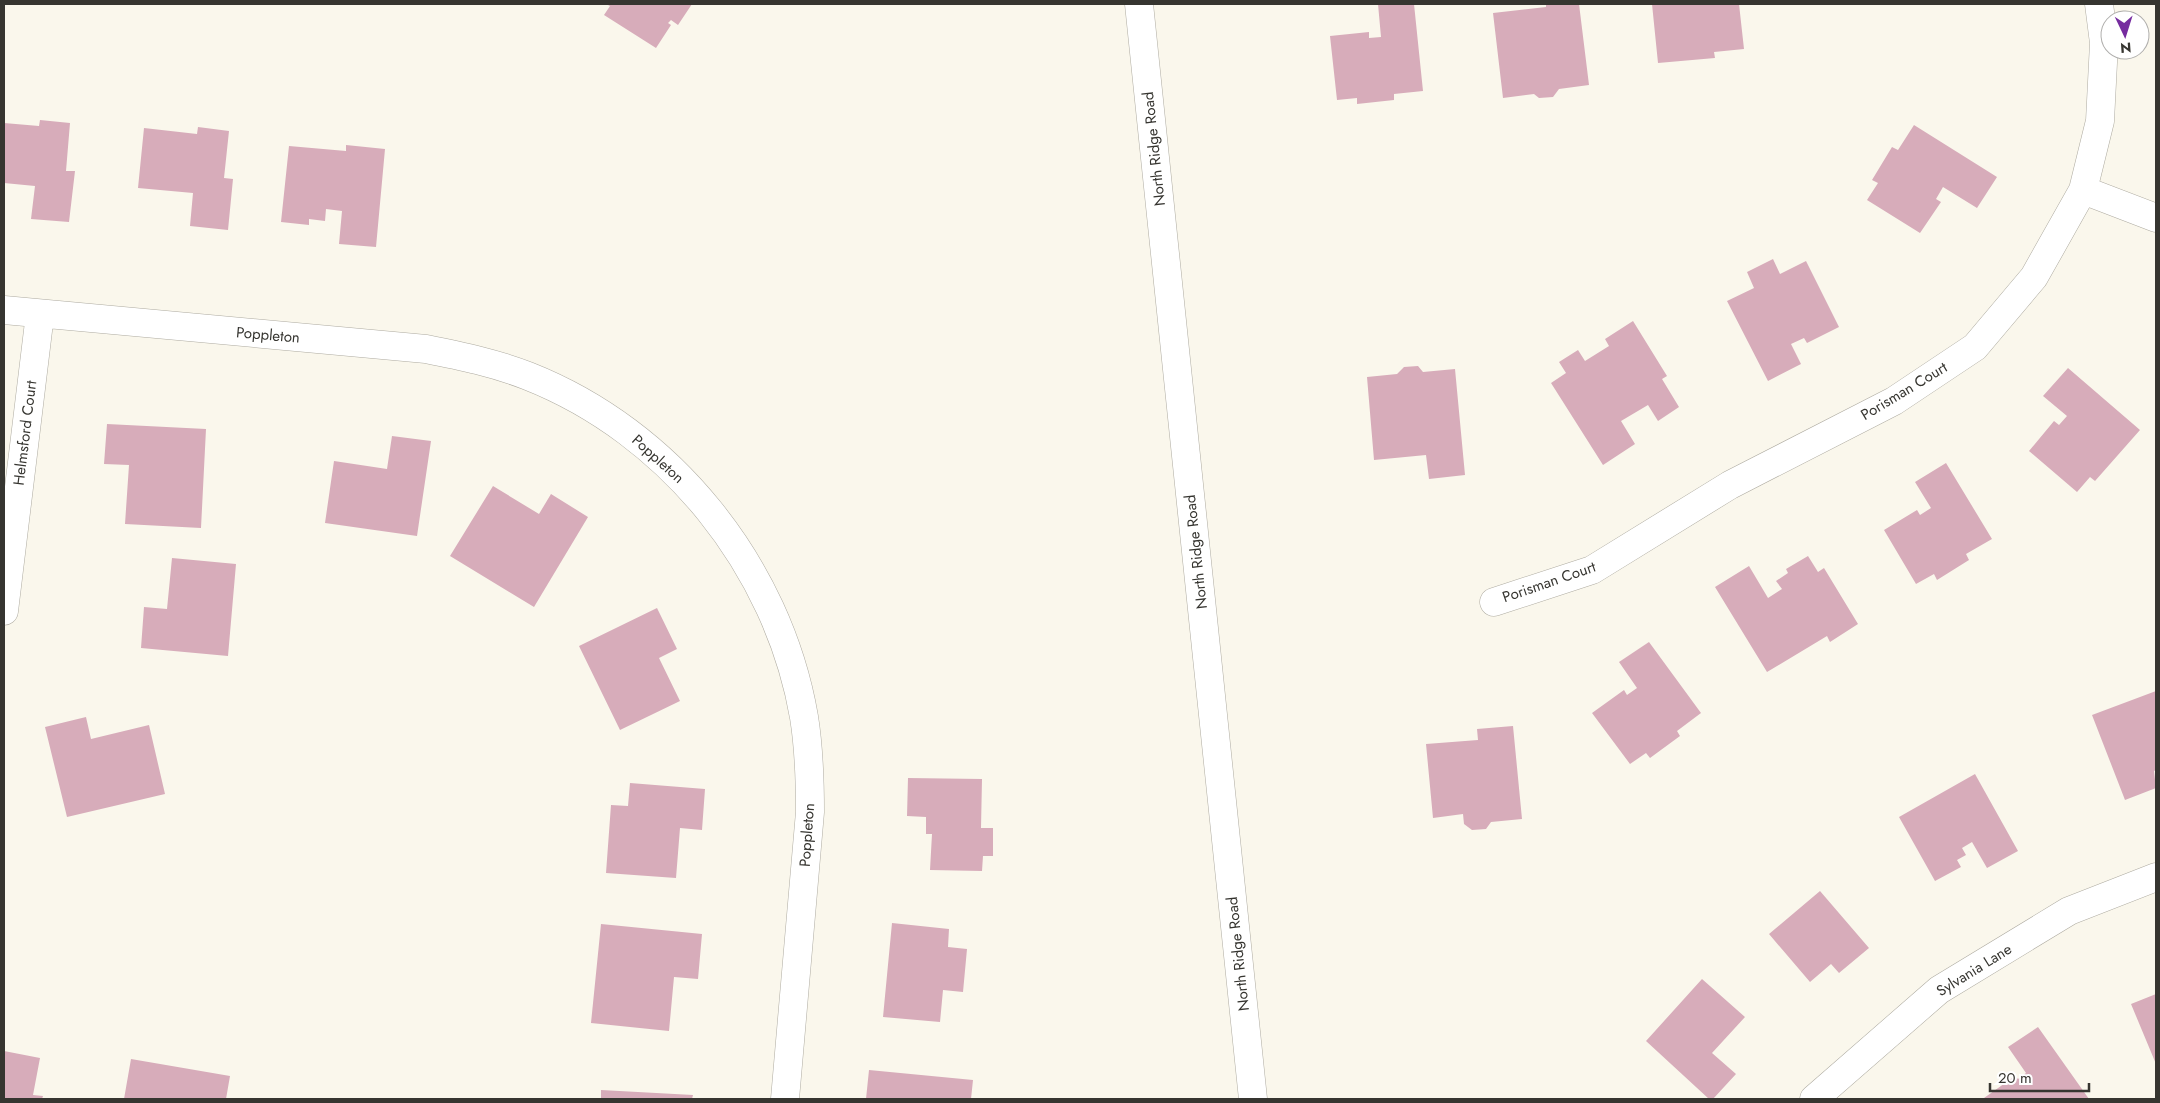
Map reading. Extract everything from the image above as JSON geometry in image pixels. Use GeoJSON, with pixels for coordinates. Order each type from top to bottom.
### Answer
{"type":"FeatureCollection","features":[{"type":"Feature","properties":{"kind":"street","name":"North Ridge Road"},"geometry":{"type":"LineString","coordinates":[[1139,4],[1252,1099]]}},
{"type":"Feature","properties":{"kind":"street","name":"Porisman Court"},"geometry":{"type":"LineString","coordinates":[[1494,602],[1592,570],[1730,486],[1894,401],[1975,346],[2034,277],[2084,190],[2100,121],[2104,43],[2099,4]]}},
{"type":"Feature","properties":{"kind":"street"},"geometry":{"type":"LineString","coordinates":[[2084,190],[2156,218]]}},
{"type":"Feature","properties":{"kind":"street","name":"Poppleton"},"geometry":{"type":"LineString","coordinates":[[4,310],[426,349],[478,359],[528,376],[564,392],[631,434],[667,464],[695,493],[720,524],[743,557],[762,592],[778,628],[796,679],[804,718],[810,771],[810,812],[785,1099]]}},
{"type":"Feature","properties":{"kind":"street","name":"Helmsford Court"},"geometry":{"type":"LineString","coordinates":[[4,611],[40,314]]}},
{"type":"Feature","properties":{"kind":"street","name":"Sylvania Lane"},"geometry":{"type":"LineString","coordinates":[[1814,1099],[1939,990],[2069,911],[2156,877]]}},
{"type":"Feature","properties":{"kind":"building"},"geometry":{"type":"Polygon","coordinates":[[[606,4],[692,4],[678,25],[671,20],[668,23],[671,25],[656,48],[604,15],[610,6],[606,4]]]}},
{"type":"Feature","properties":{"kind":"building"},"geometry":{"type":"Polygon","coordinates":[[[1378,4],[1414,4],[1423,91],[1394,94],[1394,100],[1357,104],[1357,98],[1337,100],[1330,36],[1369,32],[1369,38],[1381,37],[1378,4]]]}},
{"type":"Feature","properties":{"kind":"building"},"geometry":{"type":"Polygon","coordinates":[[[1546,4],[1579,4],[1589,85],[1559,89],[1553,97],[1539,98],[1534,94],[1503,98],[1493,13],[1546,7],[1546,4]]]}},
{"type":"Feature","properties":{"kind":"building"},"geometry":{"type":"Polygon","coordinates":[[[1652,4],[1739,4],[1744,49],[1714,52],[1715,58],[1658,63],[1652,4]]]}},
{"type":"Feature","properties":{"kind":"building"},"geometry":{"type":"Polygon","coordinates":[[[40,120],[70,123],[66,171],[75,171],[69,222],[31,219],[35,186],[4,183],[4,123],[39,126],[40,120]]]}},
{"type":"Feature","properties":{"kind":"building"},"geometry":{"type":"Polygon","coordinates":[[[1914,125],[1997,177],[1977,208],[1943,187],[1936,199],[1941,202],[1920,233],[1867,200],[1878,183],[1872,180],[1892,147],[1898,150],[1914,125]]]}},
{"type":"Feature","properties":{"kind":"building"},"geometry":{"type":"Polygon","coordinates":[[[198,127],[229,131],[224,178],[233,179],[228,230],[190,226],[193,193],[138,188],[144,128],[197,134],[198,127]]]}},
{"type":"Feature","properties":{"kind":"building"},"geometry":{"type":"Polygon","coordinates":[[[346,145],[385,149],[376,247],[339,244],[342,211],[326,209],[325,221],[309,219],[309,225],[281,222],[289,146],[346,151],[346,145]]]}},
{"type":"Feature","properties":{"kind":"building"},"geometry":{"type":"Polygon","coordinates":[[[1773,259],[1780,274],[1806,261],[1839,327],[1807,343],[1804,338],[1791,344],[1801,364],[1768,381],[1727,301],[1754,288],[1747,272],[1773,259]]]}},
{"type":"Feature","properties":{"kind":"building"},"geometry":{"type":"Polygon","coordinates":[[[1633,321],[1667,376],[1662,379],[1679,407],[1658,421],[1648,405],[1621,421],[1635,444],[1603,465],[1551,383],[1566,373],[1559,362],[1578,350],[1585,361],[1609,346],[1605,339],[1633,321]]]}},
{"type":"Feature","properties":{"kind":"building"},"geometry":{"type":"Polygon","coordinates":[[[1418,366],[1423,372],[1455,369],[1465,475],[1429,479],[1426,455],[1374,460],[1367,377],[1397,374],[1404,367],[1418,366]]]}},
{"type":"Feature","properties":{"kind":"building"},"geometry":{"type":"Polygon","coordinates":[[[2068,368],[2140,430],[2095,481],[2090,477],[2077,492],[2029,451],[2054,421],[2059,425],[2067,416],[2043,396],[2068,368]]]}},
{"type":"Feature","properties":{"kind":"building"},"geometry":{"type":"Polygon","coordinates":[[[107,424],[206,429],[201,528],[125,524],[129,465],[104,464],[107,424]]]}},
{"type":"Feature","properties":{"kind":"building"},"geometry":{"type":"Polygon","coordinates":[[[392,436],[431,441],[417,536],[325,523],[334,461],[387,469],[392,436]]]}},
{"type":"Feature","properties":{"kind":"building"},"geometry":{"type":"Polygon","coordinates":[[[1946,463],[1992,539],[1966,554],[1969,560],[1937,580],[1934,574],[1916,584],[1884,530],[1917,510],[1920,515],[1931,508],[1915,482],[1946,463]]]}},
{"type":"Feature","properties":{"kind":"building"},"geometry":{"type":"Polygon","coordinates":[[[493,486],[539,514],[551,494],[588,517],[534,607],[450,556],[493,486]]]}},
{"type":"Feature","properties":{"kind":"building"},"geometry":{"type":"Polygon","coordinates":[[[1808,556],[1818,572],[1824,568],[1858,624],[1830,642],[1827,636],[1767,672],[1715,587],[1749,566],[1768,598],[1782,589],[1776,581],[1788,573],[1786,569],[1808,556]]]}},
{"type":"Feature","properties":{"kind":"building"},"geometry":{"type":"Polygon","coordinates":[[[172,558],[236,564],[228,656],[141,648],[144,607],[167,609],[172,558]]]}},
{"type":"Feature","properties":{"kind":"building"},"geometry":{"type":"Polygon","coordinates":[[[657,608],[677,649],[659,658],[680,701],[620,730],[579,646],[657,608]]]}},
{"type":"Feature","properties":{"kind":"building"},"geometry":{"type":"Polygon","coordinates":[[[1649,642],[1701,713],[1677,731],[1680,736],[1650,758],[1646,753],[1630,764],[1592,713],[1624,690],[1627,695],[1637,688],[1619,662],[1649,642]]]}},
{"type":"Feature","properties":{"kind":"building"},"geometry":{"type":"Polygon","coordinates":[[[2156,691],[2156,770],[2154,771],[2156,788],[2125,800],[2092,715],[2156,691]]]}},
{"type":"Feature","properties":{"kind":"building"},"geometry":{"type":"Polygon","coordinates":[[[86,717],[91,739],[149,725],[165,794],[67,817],[45,727],[86,717]]]}},
{"type":"Feature","properties":{"kind":"building"},"geometry":{"type":"Polygon","coordinates":[[[1513,726],[1522,819],[1491,822],[1486,829],[1472,830],[1464,824],[1463,814],[1433,818],[1426,744],[1478,740],[1477,729],[1513,726]]]}},
{"type":"Feature","properties":{"kind":"building"},"geometry":{"type":"Polygon","coordinates":[[[1975,774],[2018,851],[1987,868],[1972,842],[1962,848],[1966,855],[1957,860],[1961,867],[1935,881],[1899,817],[1975,774]]]}},
{"type":"Feature","properties":{"kind":"building"},"geometry":{"type":"Polygon","coordinates":[[[908,778],[982,779],[981,828],[993,828],[993,856],[983,856],[982,871],[930,870],[932,834],[926,834],[926,817],[907,816],[908,778]]]}},
{"type":"Feature","properties":{"kind":"building"},"geometry":{"type":"Polygon","coordinates":[[[630,783],[705,789],[702,830],[680,828],[676,878],[606,873],[611,805],[628,806],[630,783]]]}},
{"type":"Feature","properties":{"kind":"building"},"geometry":{"type":"Polygon","coordinates":[[[1820,891],[1869,948],[1839,973],[1831,964],[1810,982],[1769,934],[1820,891]]]}},
{"type":"Feature","properties":{"kind":"building"},"geometry":{"type":"Polygon","coordinates":[[[892,923],[949,929],[948,947],[967,949],[963,992],[943,990],[940,1022],[883,1017],[892,923]]]}},
{"type":"Feature","properties":{"kind":"building"},"geometry":{"type":"Polygon","coordinates":[[[601,924],[702,934],[698,979],[674,977],[669,1031],[591,1023],[601,924]]]}},
{"type":"Feature","properties":{"kind":"building"},"geometry":{"type":"Polygon","coordinates":[[[1702,979],[1745,1017],[1712,1053],[1736,1074],[1713,1099],[1709,1099],[1646,1041],[1702,979]]]}},
{"type":"Feature","properties":{"kind":"building"},"geometry":{"type":"Polygon","coordinates":[[[2156,994],[2156,1064],[2131,1004],[2156,994]]]}},
{"type":"Feature","properties":{"kind":"building"},"geometry":{"type":"Polygon","coordinates":[[[2038,1027],[2089,1099],[1985,1099],[2015,1076],[2018,1079],[2026,1073],[2008,1047],[2038,1027]]]}},
{"type":"Feature","properties":{"kind":"building"},"geometry":{"type":"Polygon","coordinates":[[[4,1051],[40,1058],[33,1095],[43,1096],[42,1099],[4,1099],[4,1051]]]}},
{"type":"Feature","properties":{"kind":"building"},"geometry":{"type":"Polygon","coordinates":[[[131,1059],[230,1076],[226,1099],[124,1099],[131,1059]]]}},
{"type":"Feature","properties":{"kind":"building"},"geometry":{"type":"Polygon","coordinates":[[[869,1070],[973,1080],[971,1099],[866,1099],[869,1070]]]}},
{"type":"Feature","properties":{"kind":"building"},"geometry":{"type":"Polygon","coordinates":[[[601,1090],[693,1095],[692,1099],[601,1099],[601,1090]]]}}]}
